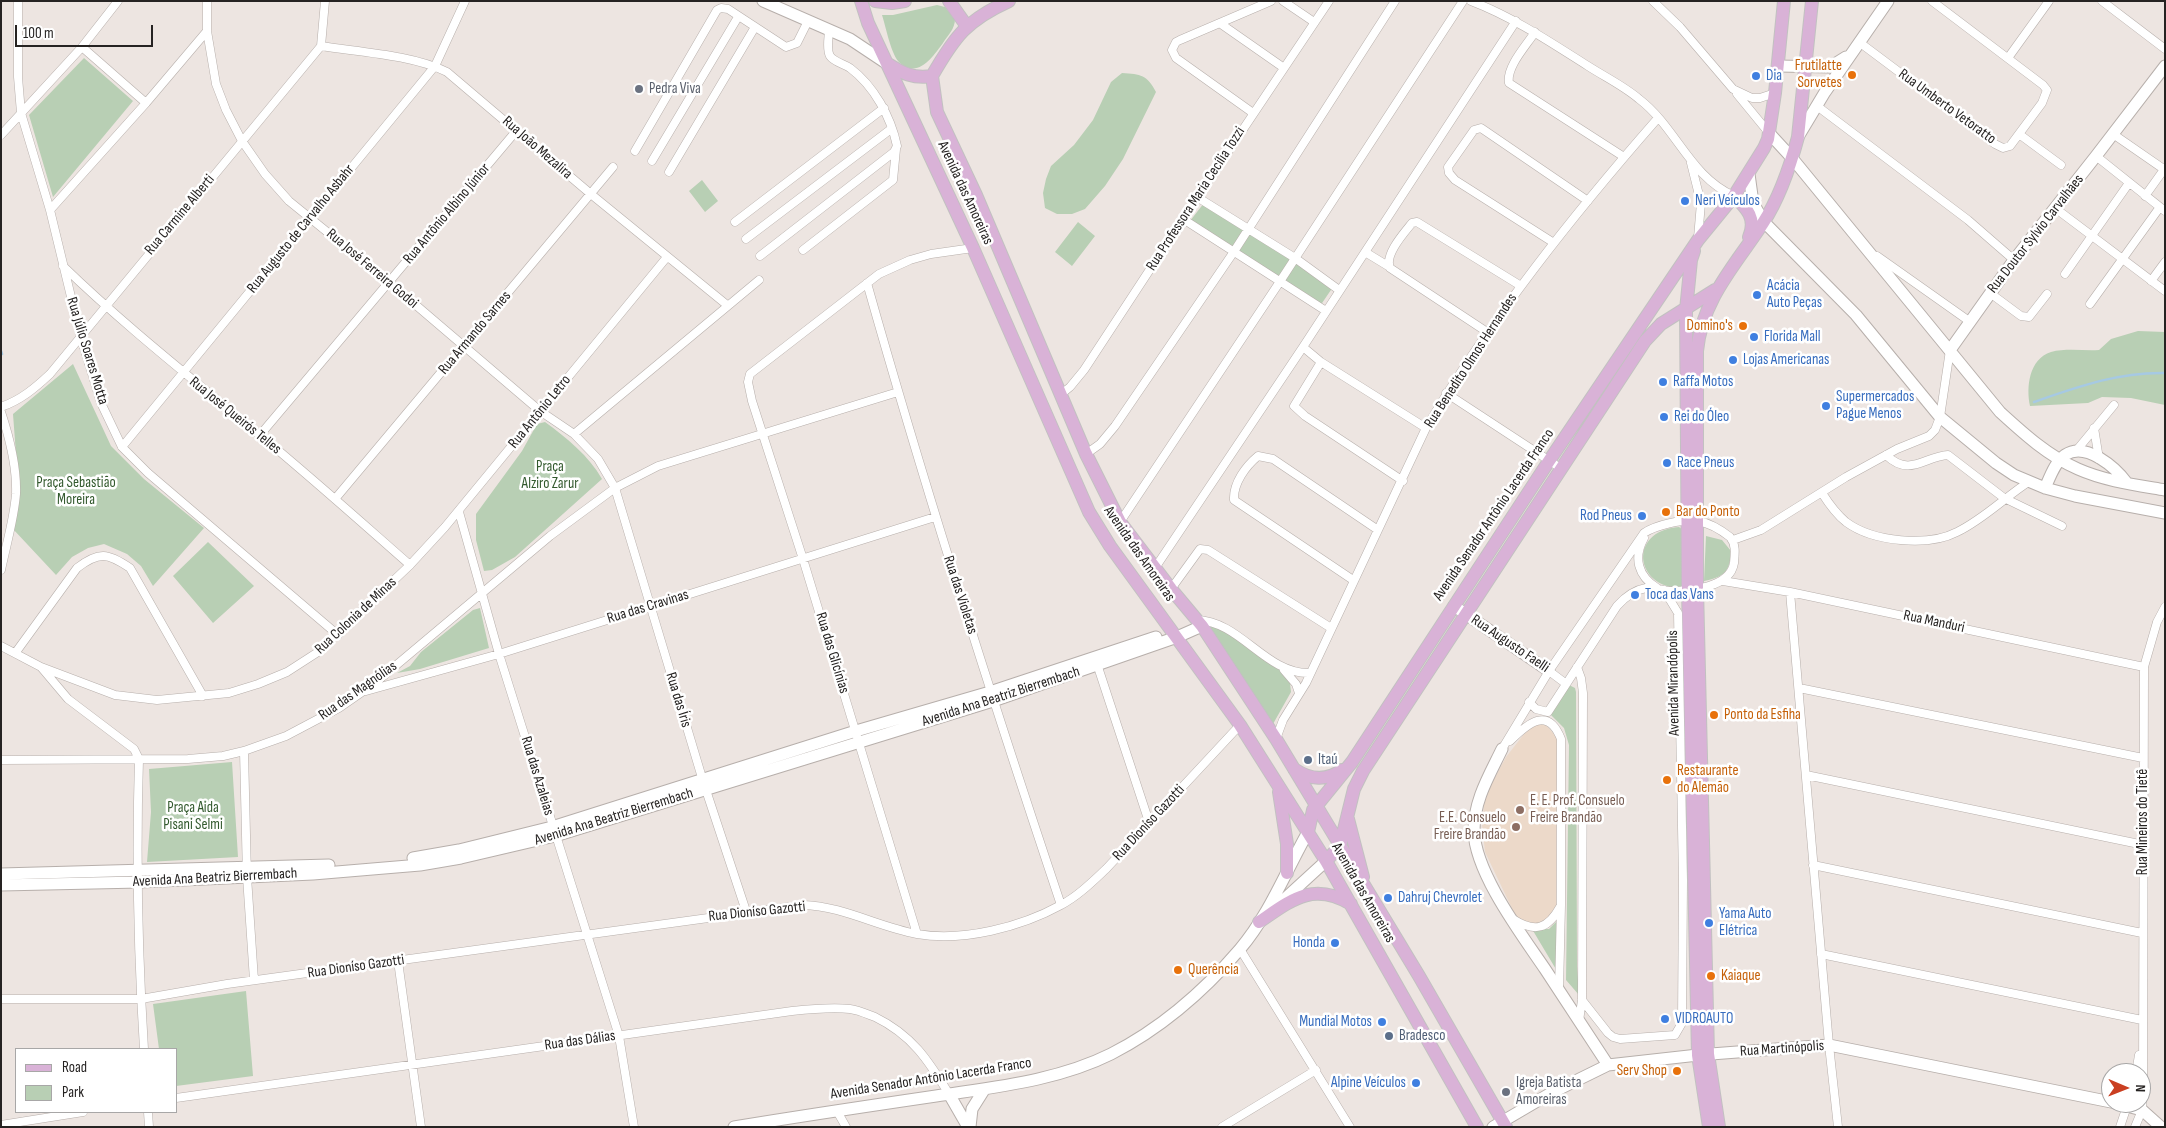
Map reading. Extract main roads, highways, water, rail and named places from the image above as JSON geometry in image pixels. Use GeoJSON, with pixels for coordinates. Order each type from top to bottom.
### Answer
{"type":"FeatureCollection","features":[{"type":"Feature","properties":{"kind":"main road","name":"Avenida das Amoreiras"},"geometry":{"type":"LineString","coordinates":[[861,1],[868,23],[974,248],[1089,512],[1110,546],[1240,726],[1278,788],[1326,860],[1477,1127]]}},
{"type":"Feature","properties":{"kind":"main road"},"geometry":{"type":"LineString","coordinates":[[875,1],[892,3],[905,1]]}},
{"type":"Feature","properties":{"kind":"main road"},"geometry":{"type":"LineString","coordinates":[[949,1],[966,26]]}},
{"type":"Feature","properties":{"kind":"main road"},"geometry":{"type":"LineString","coordinates":[[886,63],[899,72],[912,77],[932,76],[945,54],[966,26],[984,12],[1009,1]]}},
{"type":"Feature","properties":{"kind":"main road"},"geometry":{"type":"LineString","coordinates":[[1698,240],[1734,196],[1764,148],[1769,133],[1775,93],[1784,1]]}},
{"type":"Feature","properties":{"kind":"main road"},"geometry":{"type":"LineString","coordinates":[[1717,289],[1764,222],[1774,204],[1792,158],[1798,137],[1807,67],[1812,1]]}},
{"type":"Feature","properties":{"kind":"main road","name":"Avenida das Amoreiras"},"geometry":{"type":"LineString","coordinates":[[932,76],[937,112],[976,195],[1086,454],[1120,522],[1171,590],[1200,623],[1276,739],[1367,892],[1501,1125]]}},
{"type":"Feature","properties":{"kind":"main road"},"geometry":{"type":"LineString","coordinates":[[1734,196],[1746,208],[1753,223],[1752,230],[1741,253]]}},
{"type":"Feature","properties":{"kind":"main road"},"geometry":{"type":"LineString","coordinates":[[1724,208],[1746,208]]}},
{"type":"Feature","properties":{"kind":"main road","name":"Avenida Mirandópolis"},"geometry":{"type":"LineString","coordinates":[[1693,521],[1686,310],[1691,260],[1698,240]]}},
{"type":"Feature","properties":{"kind":"main road","name":"Avenida Senador Antônio Lacerda Franco"},"geometry":{"type":"LineString","coordinates":[[1316,806],[1352,762],[1549,461],[1698,240]]}},
{"type":"Feature","properties":{"kind":"main road"},"geometry":{"type":"LineString","coordinates":[[1691,260],[1696,293],[1706,297]]}},
{"type":"Feature","properties":{"kind":"main road","name":"Avenida Mirandópolis"},"geometry":{"type":"LineString","coordinates":[[1709,1127],[1703,1055],[1692,589],[1697,351],[1703,320],[1717,289]]}},
{"type":"Feature","properties":{"kind":"main road","name":"Avenida Senador Antônio Lacerda Franco"},"geometry":{"type":"LineString","coordinates":[[1340,846],[1354,789],[1363,771],[1562,470],[1645,340],[1661,324],[1717,289]]}},
{"type":"Feature","properties":{"kind":"main road"},"geometry":{"type":"LineString","coordinates":[[1661,324],[1686,332]]}},
{"type":"Feature","properties":{"kind":"main road"},"geometry":{"type":"LineString","coordinates":[[1292,767],[1307,776],[1328,778],[1352,762]]}},
{"type":"Feature","properties":{"kind":"main road"},"geometry":{"type":"LineString","coordinates":[[1278,788],[1286,836],[1287,873]]}},
{"type":"Feature","properties":{"kind":"main road"},"geometry":{"type":"LineString","coordinates":[[1308,832],[1313,810],[1316,806]]}},
{"type":"Feature","properties":{"kind":"main road"},"geometry":{"type":"LineString","coordinates":[[1348,816],[1367,892]]}},
{"type":"Feature","properties":{"kind":"main road"},"geometry":{"type":"LineString","coordinates":[[1326,860],[1340,846]]}},
{"type":"Feature","properties":{"kind":"main road"},"geometry":{"type":"LineString","coordinates":[[1259,922],[1300,896],[1333,895],[1351,904]]}},
{"type":"Feature","properties":{"kind":"main road","name":"Avenida Mirandópolis"},"geometry":{"type":"LineString","coordinates":[[1703,1055],[1719,1127]]}},
{"type":"Feature","properties":{"kind":"waterway"},"geometry":{"type":"LineString","coordinates":[[2034,402],[2082,386],[2114,378],[2148,373],[2165,373]]}},
{"type":"Feature","properties":{"kind":"place","name":"Frutilatte Sorvetes"},"geometry":{"type":"Point","coordinates":[1852,75]}},
{"type":"Feature","properties":{"kind":"place","name":"Dia"},"geometry":{"type":"Point","coordinates":[1756,76]}},
{"type":"Feature","properties":{"kind":"place","name":"Pedra Viva"},"geometry":{"type":"Point","coordinates":[639,89]}},
{"type":"Feature","properties":{"kind":"place","name":"Neri Veículos"},"geometry":{"type":"Point","coordinates":[1685,201]}},
{"type":"Feature","properties":{"kind":"place","name":"Acácia Auto Peças"},"geometry":{"type":"Point","coordinates":[1757,295]}},
{"type":"Feature","properties":{"kind":"place","name":"Domino's"},"geometry":{"type":"Point","coordinates":[1743,326]}},
{"type":"Feature","properties":{"kind":"place","name":"Florida Mall"},"geometry":{"type":"Point","coordinates":[1754,337]}},
{"type":"Feature","properties":{"kind":"place","name":"Lojas Americanas"},"geometry":{"type":"Point","coordinates":[1733,360]}},
{"type":"Feature","properties":{"kind":"place","name":"Raffa Motos"},"geometry":{"type":"Point","coordinates":[1663,382]}},
{"type":"Feature","properties":{"kind":"place","name":"Supermercados Pague Menos"},"geometry":{"type":"Point","coordinates":[1826,406]}},
{"type":"Feature","properties":{"kind":"place","name":"Rei do Óleo"},"geometry":{"type":"Point","coordinates":[1664,417]}},
{"type":"Feature","properties":{"kind":"place","name":"Race Pneus"},"geometry":{"type":"Point","coordinates":[1667,463]}},
{"type":"Feature","properties":{"kind":"place","name":"Bar do Ponto"},"geometry":{"type":"Point","coordinates":[1666,512]}},
{"type":"Feature","properties":{"kind":"place","name":"Rod Pneus"},"geometry":{"type":"Point","coordinates":[1642,516]}},
{"type":"Feature","properties":{"kind":"place","name":"Toca das Vans"},"geometry":{"type":"Point","coordinates":[1635,595]}},
{"type":"Feature","properties":{"kind":"place","name":"Ponto da Esfiha"},"geometry":{"type":"Point","coordinates":[1714,715]}},
{"type":"Feature","properties":{"kind":"place","name":"Itaú"},"geometry":{"type":"Point","coordinates":[1308,760]}},
{"type":"Feature","properties":{"kind":"place","name":"Restaurante do Alemão"},"geometry":{"type":"Point","coordinates":[1667,780]}},
{"type":"Feature","properties":{"kind":"place","name":"E. E. Prof. Consuelo Freire Brandão"},"geometry":{"type":"Point","coordinates":[1520,810]}},
{"type":"Feature","properties":{"kind":"place","name":"E.E. Consuelo Freire Brandão"},"geometry":{"type":"Point","coordinates":[1516,827]}},
{"type":"Feature","properties":{"kind":"place","name":"Dahruj Chevrolet"},"geometry":{"type":"Point","coordinates":[1388,898]}},
{"type":"Feature","properties":{"kind":"place","name":"Yama Auto Elétrica"},"geometry":{"type":"Point","coordinates":[1709,923]}},
{"type":"Feature","properties":{"kind":"place","name":"Honda"},"geometry":{"type":"Point","coordinates":[1335,943]}},
{"type":"Feature","properties":{"kind":"place","name":"Querência"},"geometry":{"type":"Point","coordinates":[1178,970]}},
{"type":"Feature","properties":{"kind":"place","name":"Kaiaque"},"geometry":{"type":"Point","coordinates":[1711,976]}},
{"type":"Feature","properties":{"kind":"place","name":"VIDROAUTO"},"geometry":{"type":"Point","coordinates":[1665,1019]}},
{"type":"Feature","properties":{"kind":"place","name":"Mundial Motos"},"geometry":{"type":"Point","coordinates":[1382,1022]}},
{"type":"Feature","properties":{"kind":"place","name":"Bradesco"},"geometry":{"type":"Point","coordinates":[1389,1036]}},
{"type":"Feature","properties":{"kind":"place","name":"Serv Shop"},"geometry":{"type":"Point","coordinates":[1677,1071]}},
{"type":"Feature","properties":{"kind":"place","name":"Alpine Veículos"},"geometry":{"type":"Point","coordinates":[1416,1083]}},
{"type":"Feature","properties":{"kind":"place","name":"Igreja Batista Amoreiras"},"geometry":{"type":"Point","coordinates":[1506,1092]}},
{"type":"Feature","properties":{"kind":"park label","name":"Praça Alziro Zarur"},"geometry":{"type":"Point","coordinates":[550,476]}},
{"type":"Feature","properties":{"kind":"park label","name":"Praça Sebastião Moreira"},"geometry":{"type":"Point","coordinates":[76,492]}},
{"type":"Feature","properties":{"kind":"park label","name":"Praça Aida Pisani Selmi"},"geometry":{"type":"Point","coordinates":[193,816]}}]}
